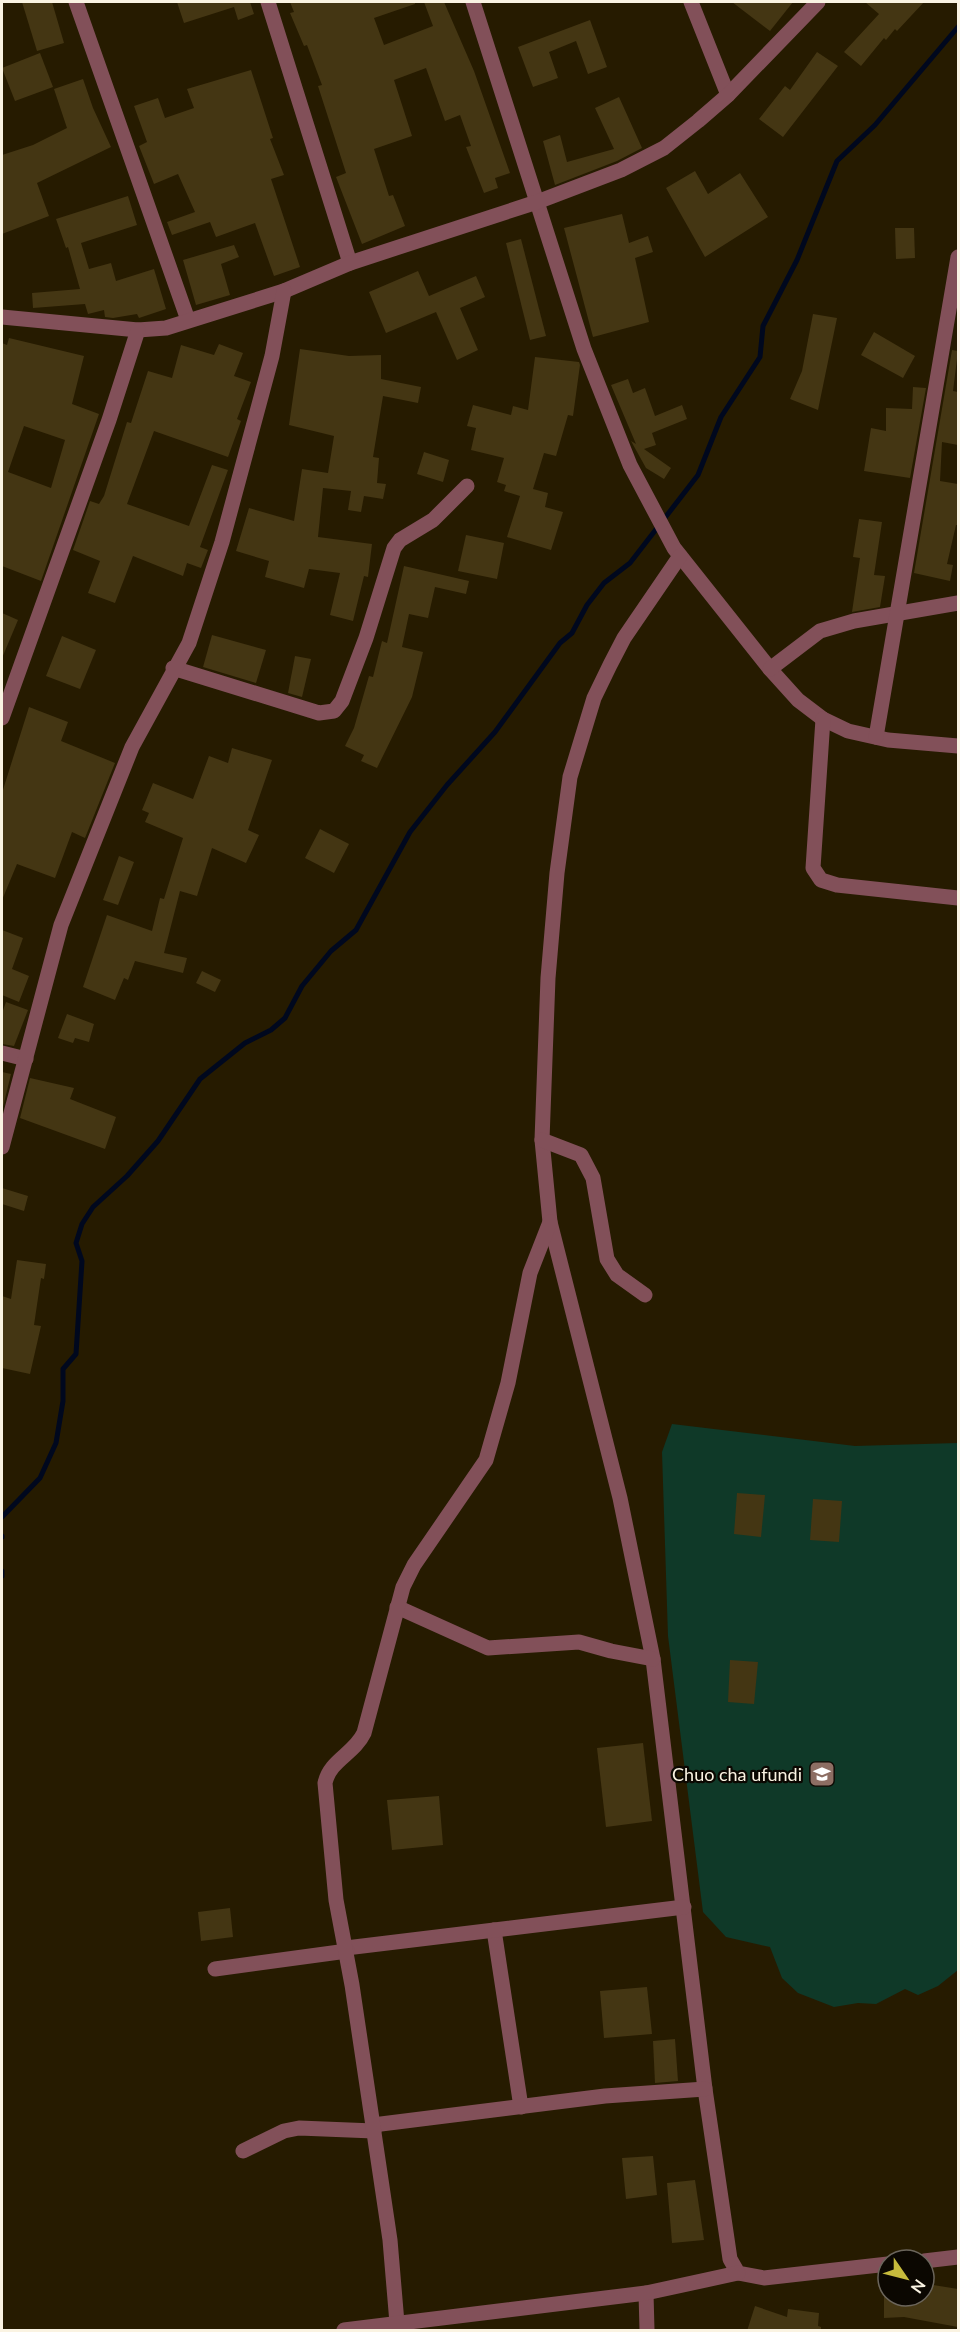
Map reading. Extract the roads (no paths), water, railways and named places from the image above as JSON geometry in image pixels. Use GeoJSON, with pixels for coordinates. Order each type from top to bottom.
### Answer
{"type":"FeatureCollection","features":[{"type":"Feature","properties":{"kind":"street"},"geometry":{"type":"LineString","coordinates":[[76,2],[188,320]]}},
{"type":"Feature","properties":{"kind":"street"},"geometry":{"type":"LineString","coordinates":[[268,2],[350,263]]}},
{"type":"Feature","properties":{"kind":"street"},"geometry":{"type":"LineString","coordinates":[[473,2],[563,290],[608,412],[654,512],[680,556],[770,669],[798,700],[823,719],[848,731],[876,737],[958,746]]}},
{"type":"Feature","properties":{"kind":"street"},"geometry":{"type":"LineString","coordinates":[[692,2],[728,95]]}},
{"type":"Feature","properties":{"kind":"street"},"geometry":{"type":"LineString","coordinates":[[2,317],[138,330],[166,327],[284,291],[350,263],[537,202],[621,170],[664,148],[728,95],[818,2]]}},
{"type":"Feature","properties":{"kind":"street"},"geometry":{"type":"LineString","coordinates":[[876,737],[958,257]]}},
{"type":"Feature","properties":{"kind":"street"},"geometry":{"type":"LineString","coordinates":[[2,1148],[61,926],[132,747],[173,668],[189,643],[222,542],[272,356],[284,291]]}},
{"type":"Feature","properties":{"kind":"street"},"geometry":{"type":"LineString","coordinates":[[2,718],[109,420],[138,330]]}},
{"type":"Feature","properties":{"kind":"street"},"geometry":{"type":"LineString","coordinates":[[173,668],[319,713],[334,711],[342,701],[362,648],[394,548],[400,540],[433,520],[467,486]]}},
{"type":"Feature","properties":{"kind":"street"},"geometry":{"type":"LineString","coordinates":[[680,556],[624,638],[609,665],[594,698],[570,777],[557,873],[548,978],[542,1140],[550,1222],[620,1498],[653,1659],[725,2242],[738,2273]]}},
{"type":"Feature","properties":{"kind":"street"},"geometry":{"type":"LineString","coordinates":[[770,669],[820,631],[854,621],[958,603]]}},
{"type":"Feature","properties":{"kind":"street"},"geometry":{"type":"LineString","coordinates":[[823,719],[813,868],[821,880],[837,885],[958,898]]}},
{"type":"Feature","properties":{"kind":"street"},"geometry":{"type":"LineString","coordinates":[[2,1053],[26,1059]]}},
{"type":"Feature","properties":{"kind":"street"},"geometry":{"type":"LineString","coordinates":[[542,1140],[581,1155],[593,1178],[606,1259],[617,1275],[645,1295]]}},
{"type":"Feature","properties":{"kind":"street"},"geometry":{"type":"LineString","coordinates":[[403,2325],[347,1949],[336,1900],[325,1783],[327,1772],[359,1744],[364,1733],[403,1587],[414,1565],[486,1460],[508,1383],[530,1273],[550,1222]]}},
{"type":"Feature","properties":{"kind":"street"},"geometry":{"type":"LineString","coordinates":[[397,1606],[488,1647],[579,1642],[610,1652],[653,1659]]}},
{"type":"Feature","properties":{"kind":"street"},"geometry":{"type":"LineString","coordinates":[[215,1969],[347,1949],[684,1907]]}},
{"type":"Feature","properties":{"kind":"street"},"geometry":{"type":"LineString","coordinates":[[494,1930],[521,2107]]}},
{"type":"Feature","properties":{"kind":"street"},"geometry":{"type":"LineString","coordinates":[[243,2151],[284,2131],[299,2128],[374,2128],[605,2096],[705,2089]]}},
{"type":"Feature","properties":{"kind":"street"},"geometry":{"type":"LineString","coordinates":[[936,2259],[958,2257]]}},
{"type":"Feature","properties":{"kind":"street"},"geometry":{"type":"LineString","coordinates":[[344,2331],[646,2293],[738,2273],[764,2278],[876,2266]]}},
{"type":"Feature","properties":{"kind":"street"},"geometry":{"type":"LineString","coordinates":[[646,2293],[646,2331]]}},
{"type":"Feature","properties":{"kind":"waterway"},"geometry":{"type":"LineString","coordinates":[[2,1517],[40,1478],[56,1443],[63,1401],[63,1369],[76,1354],[82,1261],[76,1243],[82,1224],[93,1207],[127,1176],[158,1141],[200,1079],[245,1043],[271,1030],[285,1018],[302,986],[331,951],[356,930],[410,832],[447,785],[495,732],[560,643],[572,633],[587,605],[604,583],[630,563],[698,475],[721,417],[760,357],[763,326],[797,260],[837,161],[875,125],[958,27]]}},
{"type":"Feature","properties":{"kind":"waterway"},"geometry":{"type":"LineString","coordinates":[[2,1571],[2,1576]]}},
{"type":"Feature","properties":{"kind":"place","name":"Chuo cha ufundi"},"geometry":{"type":"Point","coordinates":[822,1774]}}]}
